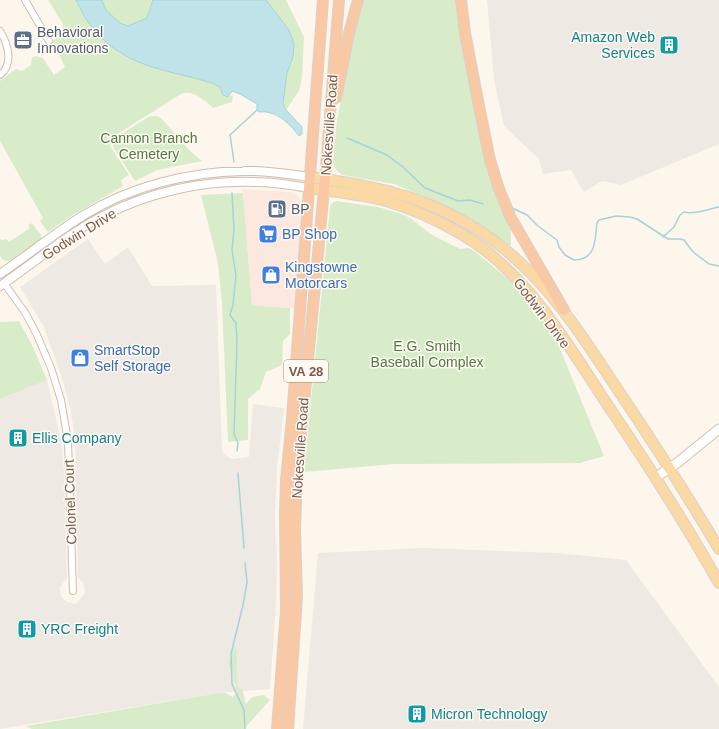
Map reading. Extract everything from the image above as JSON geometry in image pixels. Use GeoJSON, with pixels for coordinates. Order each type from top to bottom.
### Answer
{"type":"FeatureCollection","features":[{"type":"Feature","properties":{"kind":"highway","name":"Nokesville Road"},"geometry":{"type":"LineString","coordinates":[[278,729],[286,610],[286,480],[292,418],[322,0]]}},
{"type":"Feature","properties":{"kind":"highway","name":"Nokesville Road"},"geometry":{"type":"LineString","coordinates":[[288,729],[297,597],[295,529],[297,478],[325,179],[339,0]]}},
{"type":"Feature","properties":{"kind":"highway"},"geometry":{"type":"LineString","coordinates":[[330,121],[340,84],[352,21],[358,0]]}},
{"type":"Feature","properties":{"kind":"highway"},"geometry":{"type":"LineString","coordinates":[[461,0],[465,33],[479,106],[490,160],[499,189],[511,218],[564,310]]}},
{"type":"Feature","properties":{"kind":"main road","name":"Godwin Drive"},"geometry":{"type":"LineString","coordinates":[[310,177],[379,188],[399,193],[443,210],[465,222],[500,245],[518,260],[538,279],[564,310],[634,414],[719,549]]}},
{"type":"Feature","properties":{"kind":"main road","name":"Godwin Drive"},"geometry":{"type":"LineString","coordinates":[[309,188],[364,196],[389,202],[414,211],[464,236],[498,260],[526,288],[539,304],[655,478],[719,583]]}},
{"type":"Feature","properties":{"kind":"main road"},"geometry":{"type":"LineString","coordinates":[[655,478],[719,429]]}},
{"type":"Feature","properties":{"kind":"street"},"geometry":{"type":"LineString","coordinates":[[25,0],[49,41]]}},
{"type":"Feature","properties":{"kind":"street"},"geometry":{"type":"LineString","coordinates":[[0,32],[6,40],[8,51],[8,63],[0,75]]}},
{"type":"Feature","properties":{"kind":"street","name":"Godwin Drive"},"geometry":{"type":"LineString","coordinates":[[0,274],[84,215],[100,206],[141,188],[174,179],[224,172],[266,172],[310,177]]}},
{"type":"Feature","properties":{"kind":"street","name":"Godwin Drive"},"geometry":{"type":"LineString","coordinates":[[1,282],[87,225],[145,198],[188,187],[233,182],[275,183],[309,188]]}},
{"type":"Feature","properties":{"kind":"street"},"geometry":{"type":"LineString","coordinates":[[141,188],[145,198]]}},
{"type":"Feature","properties":{"kind":"street","name":"Colonel Court"},"geometry":{"type":"LineString","coordinates":[[1,282],[26,314],[37,335],[51,368],[61,400],[68,441],[73,591]]}},
{"type":"Feature","properties":{"kind":"shaded area"},"geometry":{"type":"Polygon","coordinates":[[[487,0],[719,0],[719,144],[621,185],[602,181],[584,192],[571,170],[543,174],[539,159],[504,126],[494,79],[487,0]]]}},
{"type":"Feature","properties":{"kind":"shaded area"},"geometry":{"type":"Polygon","coordinates":[[[243,189],[290,192],[297,195],[301,202],[295,308],[252,305],[243,189]]]}},
{"type":"Feature","properties":{"kind":"shaded area"},"geometry":{"type":"Polygon","coordinates":[[[88,239],[105,264],[128,247],[152,286],[216,285],[222,451],[227,456],[232,459],[249,457],[253,404],[284,408],[277,468],[275,516],[277,561],[276,605],[270,689],[219,693],[0,729],[0,399],[47,380],[61,440],[64,473],[67,578],[60,587],[61,596],[67,602],[76,604],[85,593],[84,584],[78,577],[75,439],[71,412],[63,381],[44,327],[20,287],[88,239]]]}},
{"type":"Feature","properties":{"kind":"shaded area","name":"Micron Technology"},"geometry":{"type":"Polygon","coordinates":[[[424,548],[557,553],[626,560],[719,687],[719,729],[303,729],[318,553],[424,548]]]}},
{"type":"Feature","properties":{"kind":"green space"},"geometry":{"type":"Polygon","coordinates":[[[48,0],[76,0],[88,21],[100,35],[121,54],[212,83],[220,87],[228,97],[233,95],[232,102],[213,108],[194,94],[181,94],[114,136],[111,140],[110,146],[129,175],[121,180],[123,186],[73,215],[48,232],[40,221],[43,218],[0,141],[0,81],[16,69],[22,71],[31,65],[32,58],[35,56],[43,58],[54,75],[65,67],[53,41],[62,34],[63,24],[48,0]]]}},
{"type":"Feature","properties":{"kind":"green space"},"geometry":{"type":"Polygon","coordinates":[[[102,0],[153,0],[147,18],[128,26],[120,23],[106,10],[102,0]]]}},
{"type":"Feature","properties":{"kind":"green space"},"geometry":{"type":"Polygon","coordinates":[[[266,0],[286,0],[304,37],[302,77],[299,91],[286,110],[284,104],[284,90],[293,57],[274,12],[266,0]]]}},
{"type":"Feature","properties":{"kind":"green space"},"geometry":{"type":"Polygon","coordinates":[[[363,0],[458,0],[459,13],[511,226],[511,245],[470,218],[444,205],[394,184],[342,175],[336,170],[333,162],[337,120],[357,18],[363,0]]]}},
{"type":"Feature","properties":{"kind":"green space","name":"Cannon Branch Cemetery"},"geometry":{"type":"Polygon","coordinates":[[[150,116],[157,116],[161,118],[191,152],[202,161],[157,170],[135,181],[113,147],[113,141],[115,138],[150,116]]]}},
{"type":"Feature","properties":{"kind":"green space"},"geometry":{"type":"Polygon","coordinates":[[[243,193],[252,305],[290,308],[290,334],[283,341],[282,365],[266,372],[260,389],[248,399],[248,440],[228,442],[222,303],[218,263],[201,195],[243,193]]]}},
{"type":"Feature","properties":{"kind":"green space","name":"E.G. Smith Baseball Complex"},"geometry":{"type":"Polygon","coordinates":[[[336,201],[378,207],[402,214],[410,218],[432,235],[460,249],[468,248],[473,250],[517,286],[556,339],[604,456],[580,463],[394,464],[304,472],[330,207],[332,203],[336,201]]]}},
{"type":"Feature","properties":{"kind":"green space"},"geometry":{"type":"Polygon","coordinates":[[[32,223],[41,235],[41,239],[10,261],[3,260],[0,256],[0,239],[6,239],[9,242],[30,228],[28,225],[32,223]]]}},
{"type":"Feature","properties":{"kind":"green space"},"geometry":{"type":"Polygon","coordinates":[[[19,321],[33,347],[47,380],[0,399],[0,322],[19,321]]]}},
{"type":"Feature","properties":{"kind":"green space"},"geometry":{"type":"Polygon","coordinates":[[[235,646],[237,654],[238,688],[242,689],[246,704],[252,697],[264,695],[270,700],[244,729],[32,729],[26,726],[219,693],[225,693],[233,697],[237,692],[233,674],[229,666],[229,661],[235,646]]]}},
{"type":"Feature","properties":{"kind":"water"},"geometry":{"type":"Polygon","coordinates":[[[76,0],[102,0],[106,10],[120,23],[128,26],[147,18],[153,0],[266,0],[289,30],[294,44],[293,57],[287,73],[283,103],[286,110],[302,127],[302,134],[299,136],[282,118],[271,113],[259,112],[257,110],[257,104],[240,94],[232,91],[228,97],[223,95],[220,87],[212,83],[160,69],[129,58],[101,37],[88,22],[76,0]]]}},
{"type":"Feature","properties":{"kind":"waterway"},"geometry":{"type":"LineString","coordinates":[[234,162],[230,135],[257,110]]}},
{"type":"Feature","properties":{"kind":"waterway"},"geometry":{"type":"LineString","coordinates":[[347,138],[387,155],[403,167],[425,188],[458,201],[470,200],[483,204]]}},
{"type":"Feature","properties":{"kind":"waterway"},"geometry":{"type":"LineString","coordinates":[[232,193],[234,230],[232,250],[236,275],[233,305],[230,315],[236,323],[237,343],[234,434],[238,443],[237,451]]}},
{"type":"Feature","properties":{"kind":"waterway"},"geometry":{"type":"LineString","coordinates":[[663,237],[674,227],[680,215],[684,212],[697,212],[719,207]]}},
{"type":"Feature","properties":{"kind":"waterway"},"geometry":{"type":"LineString","coordinates":[[512,208],[527,215],[538,226],[557,240],[559,247],[565,255],[574,260],[582,259],[591,252],[595,241],[597,223],[599,220],[616,216],[637,219],[668,239],[684,240],[693,252],[709,264],[719,266]]}},
{"type":"Feature","properties":{"kind":"waterway"},"geometry":{"type":"LineString","coordinates":[[238,473],[244,548]]}},
{"type":"Feature","properties":{"kind":"waterway"},"geometry":{"type":"LineString","coordinates":[[245,563],[247,582],[231,654],[232,684],[244,710],[245,729]]}},
{"type":"Feature","properties":{"kind":"place","name":"Behavioral Innovations"},"geometry":{"type":"Point","coordinates":[23,40]}},
{"type":"Feature","properties":{"kind":"place","name":"Amazon Web Services"},"geometry":{"type":"Point","coordinates":[669,45]}},
{"type":"Feature","properties":{"kind":"place","name":"BP"},"geometry":{"type":"Point","coordinates":[277,209]}},
{"type":"Feature","properties":{"kind":"place","name":"BP Shop"},"geometry":{"type":"Point","coordinates":[268,234]}},
{"type":"Feature","properties":{"kind":"place","name":"Kingstowne Motorcars"},"geometry":{"type":"Point","coordinates":[271,275]}},
{"type":"Feature","properties":{"kind":"place","name":"SmartStop Self Storage"},"geometry":{"type":"Point","coordinates":[80,358]}},
{"type":"Feature","properties":{"kind":"place","name":"Ellis Company"},"geometry":{"type":"Point","coordinates":[18,438]}},
{"type":"Feature","properties":{"kind":"place","name":"YRC Freight"},"geometry":{"type":"Point","coordinates":[27,629]}},
{"type":"Feature","properties":{"kind":"place","name":"Micron Technology"},"geometry":{"type":"Point","coordinates":[417,714]}}]}
